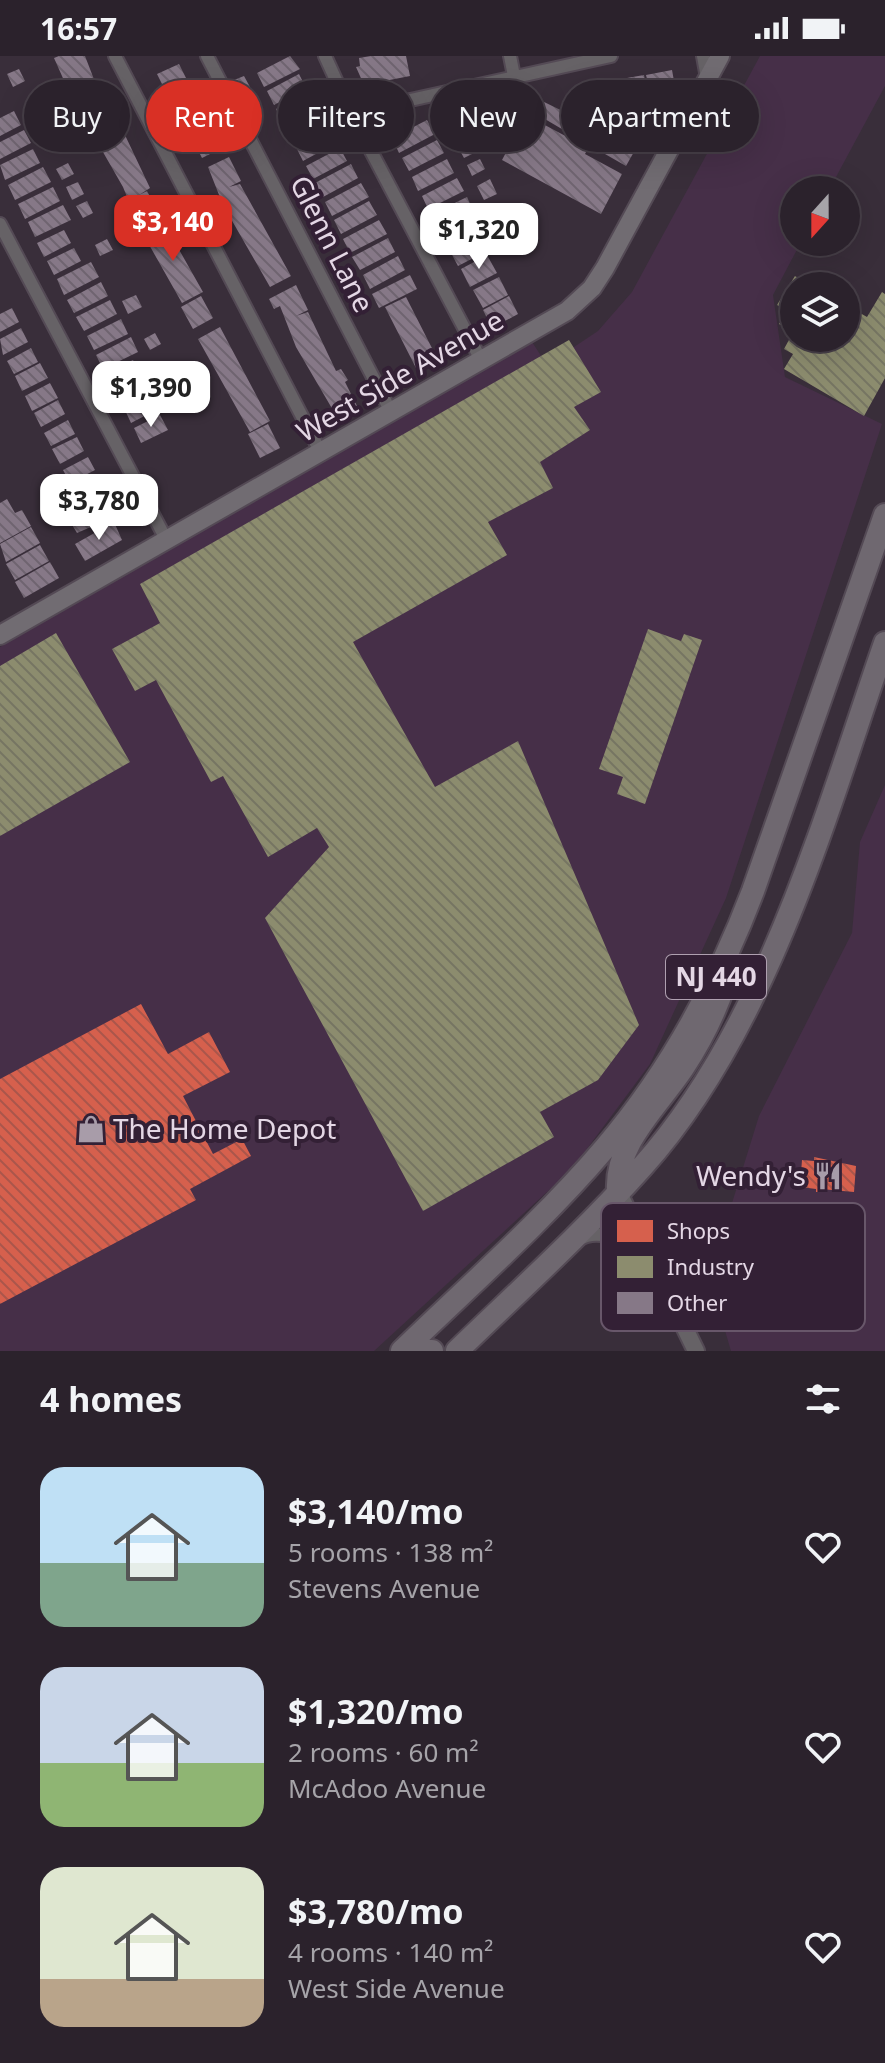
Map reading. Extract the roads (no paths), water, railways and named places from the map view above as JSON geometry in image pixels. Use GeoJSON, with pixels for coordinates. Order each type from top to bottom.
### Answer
{"type":"FeatureCollection","features":[{"type":"Feature","properties":{"kind":"highway","name":"NJ 440"},"geometry":{"type":"LineString","coordinates":[[402,1351],[557,1200],[606,1146],[690,1025],[742,919],[885,515]]}},
{"type":"Feature","properties":{"kind":"highway","name":"NJ 440"},"geometry":{"type":"LineString","coordinates":[[607,1203],[642,1167],[694,1096],[762,978],[809,863],[885,643]]}},
{"type":"Feature","properties":{"kind":"highway"},"geometry":{"type":"LineString","coordinates":[[618,1191],[617,1169],[625,1148],[685,1065],[714,1015],[742,919]]}},
{"type":"Feature","properties":{"kind":"highway","name":"NJ 440"},"geometry":{"type":"LineString","coordinates":[[457,1351],[601,1209]]}},
{"type":"Feature","properties":{"kind":"main road","name":"West Side Avenue"},"geometry":{"type":"LineString","coordinates":[[1,631],[167,541],[567,311],[592,288],[720,56]]}},
{"type":"Feature","properties":{"kind":"street"},"geometry":{"type":"LineString","coordinates":[[115,56],[321,453]]}},
{"type":"Feature","properties":{"kind":"street","name":"Glenn Lane"},"geometry":{"type":"LineString","coordinates":[[207,56],[391,412]]}},
{"type":"Feature","properties":{"kind":"street"},"geometry":{"type":"LineString","coordinates":[[325,56],[336,80]]}},
{"type":"Feature","properties":{"kind":"street"},"geometry":{"type":"LineString","coordinates":[[510,56],[514,76]]}},
{"type":"Feature","properties":{"kind":"street"},"geometry":{"type":"LineString","coordinates":[[414,99],[611,56]]}},
{"type":"Feature","properties":{"kind":"street"},"geometry":{"type":"LineString","coordinates":[[703,56],[707,78]]}},
{"type":"Feature","properties":{"kind":"street"},"geometry":{"type":"LineString","coordinates":[[372,152],[481,360]]}},
{"type":"Feature","properties":{"kind":"street"},"geometry":{"type":"LineString","coordinates":[[0,224],[167,541]]}},
{"type":"Feature","properties":{"kind":"street"},"geometry":{"type":"LineString","coordinates":[[618,1191],[624,1203]]}},
{"type":"Feature","properties":{"kind":"street"},"geometry":{"type":"LineString","coordinates":[[559,1253],[584,1236],[601,1237]]}},
{"type":"Feature","properties":{"kind":"street"},"geometry":{"type":"LineString","coordinates":[[687,1331],[696,1351]]}},
{"type":"Feature","properties":{"kind":"place","name":"The Home Depot"},"geometry":{"type":"Point","coordinates":[91,1129]}},
{"type":"Feature","properties":{"kind":"place","name":"Wendy's"},"geometry":{"type":"Point","coordinates":[828,1176]}}]}
